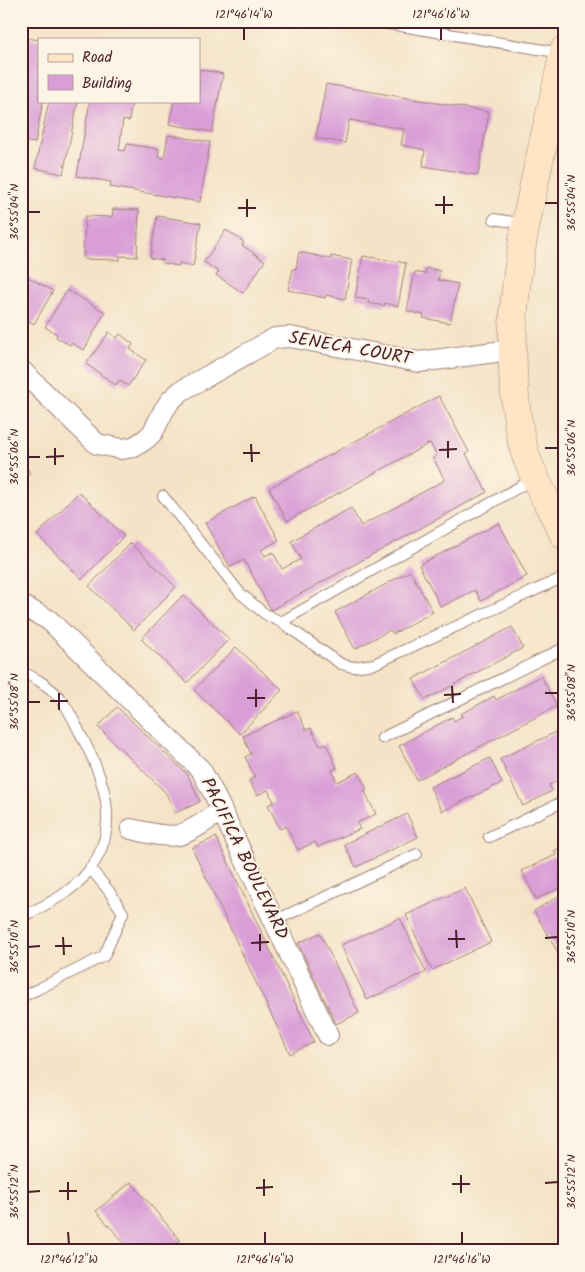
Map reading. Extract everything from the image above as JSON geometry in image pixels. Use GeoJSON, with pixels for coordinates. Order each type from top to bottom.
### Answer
{"type":"FeatureCollection","features":[{"type":"Feature","properties":{"kind":"street"},"geometry":{"type":"LineString","coordinates":[[564,52],[527,224],[515,294],[511,350],[518,424],[525,453],[564,535]]}},
{"type":"Feature","properties":{"kind":"street","name":"SENECA COURT"},"geometry":{"type":"LineString","coordinates":[[21,370],[97,444],[122,449],[134,447],[146,439],[153,432],[167,405],[181,391],[275,338],[290,337],[418,362],[511,350]]}},
{"type":"Feature","properties":{"kind":"street","name":"PACIFICA BOULEVARD"},"geometry":{"type":"LineString","coordinates":[[21,605],[49,620],[191,760],[208,781],[328,1035]]}},
{"type":"Feature","properties":{"kind":"street"},"geometry":{"type":"LineString","coordinates":[[131,829],[168,836],[178,835],[190,831],[222,811]]}},
{"type":"Feature","properties":{"kind":"lane"},"geometry":{"type":"LineString","coordinates":[[371,21],[564,52]]}},
{"type":"Feature","properties":{"kind":"lane"},"geometry":{"type":"LineString","coordinates":[[494,218],[527,224]]}},
{"type":"Feature","properties":{"kind":"lane"},"geometry":{"type":"LineString","coordinates":[[281,622],[536,478]]}},
{"type":"Feature","properties":{"kind":"lane"},"geometry":{"type":"LineString","coordinates":[[162,496],[240,593],[265,614],[281,622],[341,664],[354,667],[374,664],[564,577]]}},
{"type":"Feature","properties":{"kind":"lane"},"geometry":{"type":"LineString","coordinates":[[382,738],[564,648]]}},
{"type":"Feature","properties":{"kind":"lane"},"geometry":{"type":"LineString","coordinates":[[21,671],[36,678],[60,698],[84,740],[104,786],[108,812],[104,838],[96,861],[71,890],[21,917]]}},
{"type":"Feature","properties":{"kind":"lane"},"geometry":{"type":"LineString","coordinates":[[489,837],[564,801]]}},
{"type":"Feature","properties":{"kind":"lane"},"geometry":{"type":"LineString","coordinates":[[274,922],[417,854]]}},
{"type":"Feature","properties":{"kind":"lane"},"geometry":{"type":"LineString","coordinates":[[21,996],[38,990],[104,956],[123,913],[109,891],[90,868]]}},
{"type":"Feature","properties":{"kind":"building"},"geometry":{"type":"Polygon","coordinates":[[[26,38],[38,40],[38,102],[43,102],[35,143],[21,141],[21,62],[26,38]]]}},
{"type":"Feature","properties":{"kind":"building"},"geometry":{"type":"Polygon","coordinates":[[[200,69],[223,74],[212,132],[169,124],[174,102],[200,102],[200,69]]]}},
{"type":"Feature","properties":{"kind":"building"},"geometry":{"type":"Polygon","coordinates":[[[326,84],[489,112],[478,175],[423,166],[425,150],[401,145],[404,129],[349,120],[345,143],[316,138],[326,84]]]}},
{"type":"Feature","properties":{"kind":"building"},"geometry":{"type":"Polygon","coordinates":[[[49,102],[78,102],[63,174],[35,168],[49,102]]]}},
{"type":"Feature","properties":{"kind":"building"},"geometry":{"type":"Polygon","coordinates":[[[90,102],[132,102],[129,121],[123,120],[119,150],[125,151],[127,144],[159,149],[158,157],[164,158],[168,135],[210,142],[200,202],[110,187],[111,182],[77,176],[90,102]]]}},
{"type":"Feature","properties":{"kind":"building"},"geometry":{"type":"Polygon","coordinates":[[[113,209],[139,210],[137,257],[120,256],[120,260],[83,259],[85,216],[112,217],[113,209]]]}},
{"type":"Feature","properties":{"kind":"building"},"geometry":{"type":"Polygon","coordinates":[[[157,216],[201,223],[193,266],[179,263],[179,266],[162,263],[163,260],[150,258],[157,216]]]}},
{"type":"Feature","properties":{"kind":"building"},"geometry":{"type":"Polygon","coordinates":[[[226,230],[244,242],[242,245],[265,261],[243,293],[216,275],[219,272],[204,262],[226,230]]]}},
{"type":"Feature","properties":{"kind":"building"},"geometry":{"type":"Polygon","coordinates":[[[299,252],[331,259],[331,256],[352,260],[345,299],[326,295],[325,298],[288,290],[293,269],[296,269],[299,252]]]}},
{"type":"Feature","properties":{"kind":"building"},"geometry":{"type":"Polygon","coordinates":[[[363,256],[406,263],[398,306],[385,303],[384,306],[368,303],[369,300],[355,298],[363,256]]]}},
{"type":"Feature","properties":{"kind":"building"},"geometry":{"type":"Polygon","coordinates":[[[426,268],[440,271],[438,280],[458,284],[450,323],[423,318],[424,315],[407,311],[415,272],[425,274],[426,268]]]}},
{"type":"Feature","properties":{"kind":"building"},"geometry":{"type":"Polygon","coordinates":[[[21,273],[53,291],[34,324],[21,316],[21,273]]]}},
{"type":"Feature","properties":{"kind":"building"},"geometry":{"type":"Polygon","coordinates":[[[67,290],[105,312],[84,350],[56,337],[57,334],[45,327],[67,290]]]}},
{"type":"Feature","properties":{"kind":"building"},"geometry":{"type":"Polygon","coordinates":[[[109,332],[117,338],[120,334],[133,344],[130,349],[146,360],[128,386],[119,380],[116,385],[86,364],[109,332]]]}},
{"type":"Feature","properties":{"kind":"building"},"geometry":{"type":"Polygon","coordinates":[[[439,396],[469,452],[466,454],[487,492],[271,610],[244,560],[230,567],[205,523],[255,496],[279,540],[261,550],[265,556],[273,552],[282,569],[301,559],[291,541],[351,508],[361,526],[445,480],[433,458],[437,455],[430,443],[287,521],[269,488],[439,396]]]}},
{"type":"Feature","properties":{"kind":"building"},"geometry":{"type":"Polygon","coordinates":[[[21,438],[28,451],[21,455],[21,438]]]}},
{"type":"Feature","properties":{"kind":"building"},"geometry":{"type":"Polygon","coordinates":[[[21,455],[30,474],[21,478],[21,455]]]}},
{"type":"Feature","properties":{"kind":"building"},"geometry":{"type":"Polygon","coordinates":[[[79,492],[124,536],[82,579],[37,535],[79,492]]]}},
{"type":"Feature","properties":{"kind":"building"},"geometry":{"type":"Polygon","coordinates":[[[499,523],[527,576],[481,601],[475,590],[441,607],[419,565],[499,523]]]}},
{"type":"Feature","properties":{"kind":"building"},"geometry":{"type":"Polygon","coordinates":[[[131,543],[176,587],[134,630],[89,586],[131,543]]]}},
{"type":"Feature","properties":{"kind":"building"},"geometry":{"type":"Polygon","coordinates":[[[410,571],[433,612],[393,634],[390,630],[355,649],[335,612],[410,571]]]}},
{"type":"Feature","properties":{"kind":"building"},"geometry":{"type":"Polygon","coordinates":[[[183,595],[229,639],[187,683],[141,639],[183,595]]]}},
{"type":"Feature","properties":{"kind":"building"},"geometry":{"type":"Polygon","coordinates":[[[512,627],[523,648],[425,700],[413,679],[512,627]]]}},
{"type":"Feature","properties":{"kind":"building"},"geometry":{"type":"Polygon","coordinates":[[[236,647],[282,690],[240,734],[194,690],[236,647]]]}},
{"type":"Feature","properties":{"kind":"building"},"geometry":{"type":"Polygon","coordinates":[[[541,676],[557,706],[417,780],[399,746],[452,717],[454,721],[463,716],[461,714],[494,696],[496,700],[541,676]]]}},
{"type":"Feature","properties":{"kind":"building"},"geometry":{"type":"Polygon","coordinates":[[[117,707],[188,775],[200,802],[175,813],[166,793],[98,727],[117,707]]]}},
{"type":"Feature","properties":{"kind":"building"},"geometry":{"type":"Polygon","coordinates":[[[297,711],[306,730],[311,728],[320,746],[326,743],[337,768],[332,770],[337,782],[358,772],[367,789],[364,790],[376,814],[357,823],[360,829],[318,847],[315,842],[298,850],[286,826],[280,829],[268,805],[274,802],[268,790],[257,795],[249,780],[255,777],[245,757],[251,754],[243,736],[297,711]]]}},
{"type":"Feature","properties":{"kind":"building"},"geometry":{"type":"Polygon","coordinates":[[[564,728],[564,778],[549,785],[552,791],[523,806],[500,759],[564,728]]]}},
{"type":"Feature","properties":{"kind":"building"},"geometry":{"type":"Polygon","coordinates":[[[490,758],[502,783],[442,811],[430,787],[490,758]]]}},
{"type":"Feature","properties":{"kind":"building"},"geometry":{"type":"Polygon","coordinates":[[[407,814],[418,837],[356,867],[344,844],[407,814]]]}},
{"type":"Feature","properties":{"kind":"building"},"geometry":{"type":"Polygon","coordinates":[[[216,837],[314,1042],[290,1054],[192,848],[216,837]]]}},
{"type":"Feature","properties":{"kind":"building"},"geometry":{"type":"Polygon","coordinates":[[[564,846],[564,886],[536,899],[522,871],[556,855],[554,851],[564,846]]]}},
{"type":"Feature","properties":{"kind":"building"},"geometry":{"type":"Polygon","coordinates":[[[465,888],[491,942],[432,970],[406,915],[465,888]]]}},
{"type":"Feature","properties":{"kind":"building"},"geometry":{"type":"Polygon","coordinates":[[[564,893],[564,963],[534,911],[564,893]]]}},
{"type":"Feature","properties":{"kind":"building"},"geometry":{"type":"Polygon","coordinates":[[[400,918],[426,972],[367,1000],[341,945],[400,918]]]}},
{"type":"Feature","properties":{"kind":"building"},"geometry":{"type":"Polygon","coordinates":[[[320,933],[359,1013],[336,1024],[298,943],[320,933]]]}},
{"type":"Feature","properties":{"kind":"building"},"geometry":{"type":"Polygon","coordinates":[[[131,1182],[180,1240],[167,1251],[131,1251],[96,1211],[131,1182]]]}}]}
